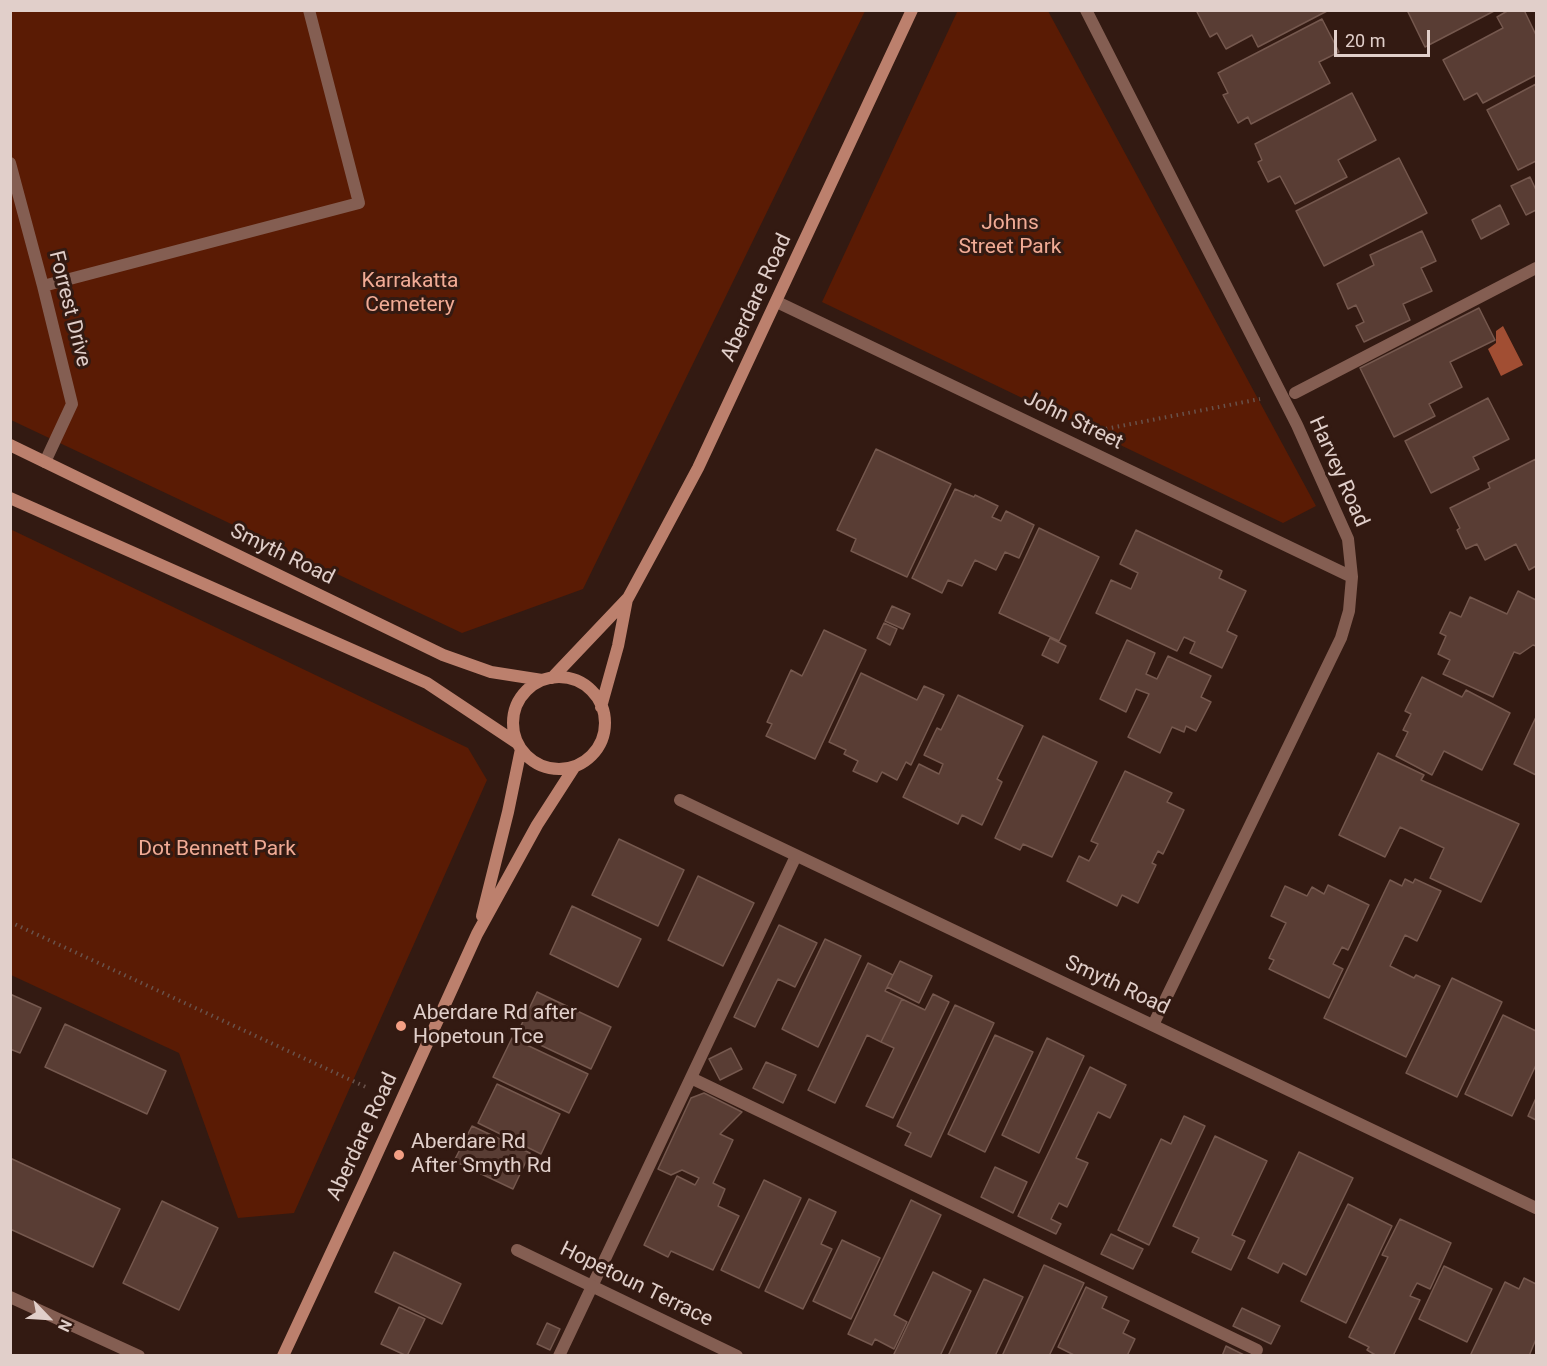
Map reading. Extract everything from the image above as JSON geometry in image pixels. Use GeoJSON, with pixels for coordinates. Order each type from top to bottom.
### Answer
{"type":"FeatureCollection","features":[{"type":"Feature","properties":{"kind":"main road","name":"Aberdare Road"},"geometry":{"type":"LineString","coordinates":[[601,707],[628,598],[698,468],[912,10]]}},
{"type":"Feature","properties":{"kind":"main road","name":"Smyth Road"},"geometry":{"type":"LineString","coordinates":[[10,445],[443,655],[491,672],[548,679]]}},
{"type":"Feature","properties":{"kind":"main road"},"geometry":{"type":"LineString","coordinates":[[10,498],[427,683],[519,746],[529,758],[551,769],[575,766],[592,754],[603,735],[604,721],[596,696],[588,687],[565,678],[548,679],[529,688],[519,699],[514,714],[513,729],[519,746]]}},
{"type":"Feature","properties":{"kind":"main road","name":"Aberdare Road"},"geometry":{"type":"LineString","coordinates":[[548,679],[628,598]]}},
{"type":"Feature","properties":{"kind":"main road","name":"Aberdare Road"},"geometry":{"type":"LineString","coordinates":[[477,934],[508,812],[519,746]]}},
{"type":"Feature","properties":{"kind":"main road","name":"Aberdare Road"},"geometry":{"type":"LineString","coordinates":[[283,1356],[477,934],[537,825],[575,766]]}},
{"type":"Feature","properties":{"kind":"street"},"geometry":{"type":"LineString","coordinates":[[43,286],[359,202],[309,10]]}},
{"type":"Feature","properties":{"kind":"street","name":"Harvey Road"},"geometry":{"type":"LineString","coordinates":[[1086,10],[1297,425],[1348,539],[1352,577],[1349,611],[1341,638],[1153,1025]]}},
{"type":"Feature","properties":{"kind":"street","name":"Forrest Drive"},"geometry":{"type":"LineString","coordinates":[[10,163],[72,404],[45,462]]}},
{"type":"Feature","properties":{"kind":"street"},"geometry":{"type":"LineString","coordinates":[[1294,393],[1536,268]]}},
{"type":"Feature","properties":{"kind":"street","name":"John Street"},"geometry":{"type":"LineString","coordinates":[[777,302],[1352,577]]}},
{"type":"Feature","properties":{"kind":"street","name":"Smyth Road"},"geometry":{"type":"LineString","coordinates":[[680,800],[1536,1208]]}},
{"type":"Feature","properties":{"kind":"street"},"geometry":{"type":"LineString","coordinates":[[559,1356],[796,856]]}},
{"type":"Feature","properties":{"kind":"street"},"geometry":{"type":"LineString","coordinates":[[691,1078],[1257,1350]]}},
{"type":"Feature","properties":{"kind":"street","name":"Hopetoun Terrace"},"geometry":{"type":"LineString","coordinates":[[517,1250],[737,1356]]}},
{"type":"Feature","properties":{"kind":"street"},"geometry":{"type":"LineString","coordinates":[[10,1297],[139,1356]]}},
{"type":"Feature","properties":{"kind":"path"},"geometry":{"type":"LineString","coordinates":[[1095,431],[1264,398]]}},
{"type":"Feature","properties":{"kind":"path"},"geometry":{"type":"LineString","coordinates":[[10,922],[368,1088]]}},
{"type":"Feature","properties":{"kind":"green space","name":"Johns Street Park"},"geometry":{"type":"Polygon","coordinates":[[[958,10],[1048,11],[1316,506],[1283,523],[822,302],[958,10]]]}},
{"type":"Feature","properties":{"kind":"green space","name":"Karrakatta Cemetery"},"geometry":{"type":"Polygon","coordinates":[[[11,11],[865,11],[583,589],[462,633],[11,420],[11,11]]]}},
{"type":"Feature","properties":{"kind":"green space","name":"Dot Bennett Park"},"geometry":{"type":"Polygon","coordinates":[[[10,529],[468,748],[487,780],[294,1213],[238,1218],[179,1053],[11,975],[10,529]]]}},
{"type":"Feature","properties":{"kind":"shaded area"},"geometry":{"type":"Polygon","coordinates":[[[1503,326],[1523,365],[1501,376],[1488,349],[1496,343],[1496,331],[1503,326]]]}},
{"type":"Feature","properties":{"kind":"building"},"geometry":{"type":"Polygon","coordinates":[[[1196,10],[1329,10],[1258,47],[1252,35],[1226,49],[1217,33],[1210,37],[1196,10]]]}},
{"type":"Feature","properties":{"kind":"building"},"geometry":{"type":"Polygon","coordinates":[[[1407,10],[1496,10],[1425,47],[1407,10]]]}},
{"type":"Feature","properties":{"kind":"building"},"geometry":{"type":"Polygon","coordinates":[[[1509,10],[1524,10],[1536,35],[1536,75],[1483,103],[1477,93],[1464,100],[1443,60],[1503,28],[1497,17],[1509,10]]]}},
{"type":"Feature","properties":{"kind":"building"},"geometry":{"type":"Polygon","coordinates":[[[1322,19],[1339,52],[1319,62],[1330,83],[1251,124],[1248,117],[1238,123],[1223,95],[1228,93],[1218,73],[1322,19]]]}},
{"type":"Feature","properties":{"kind":"building"},"geometry":{"type":"Polygon","coordinates":[[[1536,84],[1536,161],[1518,170],[1487,110],[1536,84]]]}},
{"type":"Feature","properties":{"kind":"building"},"geometry":{"type":"Polygon","coordinates":[[[1352,93],[1376,140],[1338,160],[1347,177],[1295,204],[1280,176],[1268,182],[1258,162],[1262,160],[1255,144],[1352,93]]]}},
{"type":"Feature","properties":{"kind":"building"},"geometry":{"type":"Polygon","coordinates":[[[1399,158],[1427,213],[1324,266],[1296,211],[1399,158]]]}},
{"type":"Feature","properties":{"kind":"building"},"geometry":{"type":"Polygon","coordinates":[[[1530,177],[1536,190],[1536,210],[1526,215],[1511,186],[1530,177]]]}},
{"type":"Feature","properties":{"kind":"building"},"geometry":{"type":"Polygon","coordinates":[[[1500,205],[1509,224],[1481,239],[1472,220],[1500,205]]]}},
{"type":"Feature","properties":{"kind":"building"},"geometry":{"type":"Polygon","coordinates":[[[1422,231],[1436,261],[1421,268],[1432,291],[1403,304],[1410,320],[1364,342],[1356,326],[1364,322],[1356,305],[1348,309],[1337,284],[1374,265],[1370,255],[1422,231]]]}},
{"type":"Feature","properties":{"kind":"building"},"geometry":{"type":"Polygon","coordinates":[[[1479,308],[1495,340],[1450,362],[1462,387],[1429,404],[1435,416],[1394,437],[1360,368],[1479,308]]]}},
{"type":"Feature","properties":{"kind":"building"},"geometry":{"type":"Polygon","coordinates":[[[1488,398],[1509,439],[1473,457],[1479,469],[1431,493],[1405,441],[1488,398]]]}},
{"type":"Feature","properties":{"kind":"building"},"geometry":{"type":"Polygon","coordinates":[[[876,449],[951,484],[907,577],[851,551],[856,539],[837,530],[876,449]]]}},
{"type":"Feature","properties":{"kind":"building"},"geometry":{"type":"Polygon","coordinates":[[[1536,459],[1536,566],[1529,570],[1516,544],[1485,560],[1477,544],[1466,549],[1457,530],[1460,528],[1450,508],[1490,488],[1488,483],[1536,459]]]}},
{"type":"Feature","properties":{"kind":"building"},"geometry":{"type":"Polygon","coordinates":[[[955,489],[998,506],[992,517],[1001,521],[1006,511],[1034,525],[1019,558],[1005,552],[996,570],[975,560],[962,586],[948,580],[942,593],[912,578],[955,489]]]}},
{"type":"Feature","properties":{"kind":"building"},"geometry":{"type":"Polygon","coordinates":[[[1039,528],[1099,557],[1059,641],[999,613],[1039,528]]]}},
{"type":"Feature","properties":{"kind":"building"},"geometry":{"type":"Polygon","coordinates":[[[1136,530],[1222,571],[1219,578],[1246,591],[1227,631],[1237,636],[1222,668],[1190,653],[1195,642],[1184,637],[1177,651],[1096,613],[1111,580],[1131,589],[1138,573],[1120,564],[1136,530]]]}},
{"type":"Feature","properties":{"kind":"building"},"geometry":{"type":"Polygon","coordinates":[[[1518,591],[1536,600],[1536,646],[1533,645],[1520,654],[1514,652],[1493,697],[1443,674],[1450,660],[1438,654],[1446,636],[1440,633],[1450,612],[1461,617],[1470,597],[1507,614],[1518,591]]]}},
{"type":"Feature","properties":{"kind":"building"},"geometry":{"type":"Polygon","coordinates":[[[892,606],[910,614],[903,629],[885,621],[892,606]]]}},
{"type":"Feature","properties":{"kind":"building"},"geometry":{"type":"Polygon","coordinates":[[[884,623],[897,629],[890,645],[877,638],[884,623]]]}},
{"type":"Feature","properties":{"kind":"building"},"geometry":{"type":"Polygon","coordinates":[[[824,630],[866,650],[815,759],[766,736],[772,724],[767,722],[791,670],[802,676],[824,630]]]}},
{"type":"Feature","properties":{"kind":"building"},"geometry":{"type":"Polygon","coordinates":[[[1050,638],[1066,646],[1058,663],[1042,655],[1050,638]]]}},
{"type":"Feature","properties":{"kind":"building"},"geometry":{"type":"Polygon","coordinates":[[[1127,640],[1155,653],[1146,674],[1157,679],[1168,656],[1211,676],[1201,697],[1211,702],[1196,731],[1186,726],[1184,732],[1172,727],[1160,753],[1128,737],[1149,694],[1136,689],[1126,712],[1100,699],[1127,640]]]}},
{"type":"Feature","properties":{"kind":"building"},"geometry":{"type":"Polygon","coordinates":[[[861,673],[917,700],[924,686],[944,695],[911,765],[906,762],[897,780],[882,772],[877,782],[853,771],[858,761],[844,754],[846,750],[829,742],[861,673]]]}},
{"type":"Feature","properties":{"kind":"building"},"geometry":{"type":"Polygon","coordinates":[[[1422,677],[1462,697],[1466,690],[1510,713],[1482,770],[1444,751],[1432,775],[1396,756],[1408,732],[1403,730],[1411,714],[1405,711],[1422,677]]]}},
{"type":"Feature","properties":{"kind":"building"},"geometry":{"type":"Polygon","coordinates":[[[958,695],[1023,726],[997,779],[1002,782],[982,825],[962,815],[958,824],[903,797],[919,764],[939,774],[943,764],[924,755],[937,728],[941,730],[958,695]]]}},
{"type":"Feature","properties":{"kind":"building"},"geometry":{"type":"Polygon","coordinates":[[[1536,717],[1536,775],[1514,764],[1536,717]]]}},
{"type":"Feature","properties":{"kind":"building"},"geometry":{"type":"Polygon","coordinates":[[[1043,736],[1097,762],[1052,857],[1023,844],[1020,850],[995,838],[1043,736]]]}},
{"type":"Feature","properties":{"kind":"building"},"geometry":{"type":"Polygon","coordinates":[[[1378,753],[1424,775],[1421,780],[1519,824],[1481,902],[1430,878],[1444,848],[1400,827],[1385,857],[1339,835],[1378,753]]]}},
{"type":"Feature","properties":{"kind":"building"},"geometry":{"type":"Polygon","coordinates":[[[1125,771],[1172,793],[1167,802],[1184,810],[1163,854],[1158,851],[1152,863],[1156,865],[1138,903],[1122,895],[1117,906],[1067,881],[1079,856],[1089,861],[1098,844],[1091,841],[1125,771]]]}},
{"type":"Feature","properties":{"kind":"building"},"geometry":{"type":"Polygon","coordinates":[[[619,839],[684,870],[658,926],[592,895],[619,839]]]}},
{"type":"Feature","properties":{"kind":"building"},"geometry":{"type":"Polygon","coordinates":[[[698,876],[754,903],[723,966],[668,940],[698,876]]]}},
{"type":"Feature","properties":{"kind":"building"},"geometry":{"type":"Polygon","coordinates":[[[1405,879],[1413,883],[1415,879],[1441,891],[1417,941],[1405,935],[1390,966],[1414,978],[1416,975],[1440,986],[1406,1057],[1324,1018],[1390,880],[1402,886],[1405,879]]]}},
{"type":"Feature","properties":{"kind":"building"},"geometry":{"type":"Polygon","coordinates":[[[1328,885],[1369,905],[1348,950],[1342,947],[1333,964],[1343,969],[1329,998],[1269,969],[1274,960],[1269,958],[1286,923],[1271,916],[1285,886],[1307,896],[1312,887],[1324,894],[1328,885]]]}},
{"type":"Feature","properties":{"kind":"building"},"geometry":{"type":"Polygon","coordinates":[[[572,906],[641,939],[618,987],[550,954],[572,906]]]}},
{"type":"Feature","properties":{"kind":"building"},"geometry":{"type":"Polygon","coordinates":[[[779,925],[817,943],[795,987],[778,979],[755,1027],[734,1017],[779,925]]]}},
{"type":"Feature","properties":{"kind":"building"},"geometry":{"type":"Polygon","coordinates":[[[825,939],[861,956],[818,1047],[782,1029],[825,939]]]}},
{"type":"Feature","properties":{"kind":"building"},"geometry":{"type":"Polygon","coordinates":[[[900,961],[932,976],[919,1003],[887,987],[900,961]]]}},
{"type":"Feature","properties":{"kind":"building"},"geometry":{"type":"Polygon","coordinates":[[[868,963],[893,975],[885,991],[902,999],[881,1042],[867,1035],[835,1103],[808,1090],[868,963]]]}},
{"type":"Feature","properties":{"kind":"building"},"geometry":{"type":"Polygon","coordinates":[[[1452,978],[1502,1002],[1457,1097],[1406,1073],[1452,978]]]}},
{"type":"Feature","properties":{"kind":"building"},"geometry":{"type":"Polygon","coordinates":[[[537,992],[611,1027],[591,1069],[517,1034],[537,992]]]}},
{"type":"Feature","properties":{"kind":"building"},"geometry":{"type":"Polygon","coordinates":[[[10,994],[41,1008],[20,1053],[10,1049],[10,994]]]}},
{"type":"Feature","properties":{"kind":"building"},"geometry":{"type":"Polygon","coordinates":[[[933,994],[949,1002],[893,1118],[866,1106],[894,1048],[881,1042],[902,999],[925,1010],[933,994]]]}},
{"type":"Feature","properties":{"kind":"building"},"geometry":{"type":"Polygon","coordinates":[[[955,1005],[994,1023],[931,1157],[905,1145],[911,1133],[897,1126],[955,1005]]]}},
{"type":"Feature","properties":{"kind":"building"},"geometry":{"type":"Polygon","coordinates":[[[1503,1015],[1536,1031],[1536,1065],[1512,1116],[1465,1094],[1503,1015]]]}},
{"type":"Feature","properties":{"kind":"building"},"geometry":{"type":"Polygon","coordinates":[[[65,1024],[166,1071],[147,1114],[45,1067],[65,1024]]]}},
{"type":"Feature","properties":{"kind":"building"},"geometry":{"type":"Polygon","coordinates":[[[995,1035],[1033,1052],[985,1152],[948,1134],[995,1035]]]}},
{"type":"Feature","properties":{"kind":"building"},"geometry":{"type":"Polygon","coordinates":[[[512,1038],[588,1074],[569,1113],[493,1077],[512,1038]]]}},
{"type":"Feature","properties":{"kind":"building"},"geometry":{"type":"Polygon","coordinates":[[[1047,1038],[1084,1056],[1039,1153],[1002,1135],[1047,1038]]]}},
{"type":"Feature","properties":{"kind":"building"},"geometry":{"type":"Polygon","coordinates":[[[731,1048],[742,1069],[720,1080],[709,1059],[731,1048]]]}},
{"type":"Feature","properties":{"kind":"building"},"geometry":{"type":"Polygon","coordinates":[[[766,1062],[796,1075],[783,1103],[753,1088],[766,1062]]]}},
{"type":"Feature","properties":{"kind":"building"},"geometry":{"type":"Polygon","coordinates":[[[1090,1067],[1126,1085],[1110,1118],[1098,1112],[1076,1158],[1088,1163],[1067,1207],[1059,1203],[1051,1219],[1061,1224],[1056,1234],[1018,1216],[1090,1067]]]}},
{"type":"Feature","properties":{"kind":"building"},"geometry":{"type":"Polygon","coordinates":[[[497,1084],[560,1114],[541,1154],[478,1123],[497,1084]]]}},
{"type":"Feature","properties":{"kind":"building"},"geometry":{"type":"Polygon","coordinates":[[[704,1093],[742,1112],[720,1134],[733,1140],[713,1183],[725,1189],[718,1206],[739,1216],[713,1270],[671,1251],[668,1257],[644,1245],[677,1176],[695,1185],[699,1178],[682,1170],[671,1175],[658,1169],[691,1098],[704,1093]]]}},
{"type":"Feature","properties":{"kind":"building"},"geometry":{"type":"Polygon","coordinates":[[[1536,1098],[1536,1120],[1528,1116],[1536,1098]]]}},
{"type":"Feature","properties":{"kind":"building"},"geometry":{"type":"Polygon","coordinates":[[[1184,1116],[1205,1126],[1149,1245],[1118,1230],[1161,1139],[1171,1144],[1184,1116]]]}},
{"type":"Feature","properties":{"kind":"building"},"geometry":{"type":"Polygon","coordinates":[[[472,1126],[530,1153],[513,1189],[454,1161],[472,1126]]]}},
{"type":"Feature","properties":{"kind":"building"},"geometry":{"type":"Polygon","coordinates":[[[1215,1136],[1267,1161],[1232,1235],[1245,1241],[1231,1270],[1192,1252],[1199,1238],[1173,1226],[1215,1136]]]}},
{"type":"Feature","properties":{"kind":"building"},"geometry":{"type":"Polygon","coordinates":[[[1299,1152],[1353,1178],[1306,1275],[1283,1263],[1278,1273],[1248,1258],[1299,1152]]]}},
{"type":"Feature","properties":{"kind":"building"},"geometry":{"type":"Polygon","coordinates":[[[10,1158],[120,1209],[93,1267],[10,1229],[10,1158]]]}},
{"type":"Feature","properties":{"kind":"building"},"geometry":{"type":"Polygon","coordinates":[[[995,1167],[1027,1182],[1013,1213],[981,1197],[995,1167]]]}},
{"type":"Feature","properties":{"kind":"building"},"geometry":{"type":"Polygon","coordinates":[[[764,1180],[801,1198],[759,1288],[721,1270],[764,1180]]]}},
{"type":"Feature","properties":{"kind":"building"},"geometry":{"type":"Polygon","coordinates":[[[809,1199],[836,1212],[821,1244],[832,1249],[803,1309],[765,1291],[809,1199]]]}},
{"type":"Feature","properties":{"kind":"building"},"geometry":{"type":"Polygon","coordinates":[[[911,1200],[941,1215],[894,1315],[907,1322],[894,1349],[875,1339],[872,1345],[848,1334],[911,1200]]]}},
{"type":"Feature","properties":{"kind":"building"},"geometry":{"type":"Polygon","coordinates":[[[162,1201],[218,1228],[179,1310],[123,1283],[162,1201]]]}},
{"type":"Feature","properties":{"kind":"building"},"geometry":{"type":"Polygon","coordinates":[[[1348,1204],[1392,1226],[1346,1323],[1301,1301],[1348,1204]]]}},
{"type":"Feature","properties":{"kind":"building"},"geometry":{"type":"Polygon","coordinates":[[[1400,1219],[1451,1243],[1430,1289],[1417,1283],[1410,1296],[1420,1300],[1393,1356],[1377,1356],[1367,1350],[1369,1347],[1349,1337],[1388,1257],[1382,1255],[1400,1219]]]}},
{"type":"Feature","properties":{"kind":"building"},"geometry":{"type":"Polygon","coordinates":[[[1111,1234],[1143,1249],[1133,1269],[1101,1254],[1111,1234]]]}},
{"type":"Feature","properties":{"kind":"building"},"geometry":{"type":"Polygon","coordinates":[[[842,1240],[880,1258],[851,1319],[813,1301],[842,1240]]]}},
{"type":"Feature","properties":{"kind":"building"},"geometry":{"type":"Polygon","coordinates":[[[394,1252],[461,1284],[442,1324],[375,1292],[394,1252]]]}},
{"type":"Feature","properties":{"kind":"building"},"geometry":{"type":"Polygon","coordinates":[[[1044,1265],[1084,1283],[1049,1356],[1002,1356],[1044,1265]]]}},
{"type":"Feature","properties":{"kind":"building"},"geometry":{"type":"Polygon","coordinates":[[[1444,1266],[1492,1289],[1467,1342],[1419,1319],[1444,1266]]]}},
{"type":"Feature","properties":{"kind":"building"},"geometry":{"type":"Polygon","coordinates":[[[933,1272],[971,1291],[940,1356],[893,1356],[933,1272]]]}},
{"type":"Feature","properties":{"kind":"building"},"geometry":{"type":"Polygon","coordinates":[[[1524,1278],[1536,1284],[1536,1339],[1529,1356],[1470,1356],[1505,1282],[1519,1289],[1524,1278]]]}},
{"type":"Feature","properties":{"kind":"building"},"geometry":{"type":"Polygon","coordinates":[[[984,1279],[1023,1297],[995,1356],[948,1356],[984,1279]]]}},
{"type":"Feature","properties":{"kind":"building"},"geometry":{"type":"Polygon","coordinates":[[[1086,1287],[1107,1297],[1102,1308],[1129,1321],[1123,1333],[1135,1339],[1127,1356],[1076,1356],[1058,1347],[1086,1287]]]}},
{"type":"Feature","properties":{"kind":"building"},"geometry":{"type":"Polygon","coordinates":[[[399,1307],[425,1319],[407,1356],[381,1344],[399,1307]]]}},
{"type":"Feature","properties":{"kind":"building"},"geometry":{"type":"Polygon","coordinates":[[[1242,1308],[1280,1326],[1271,1344],[1233,1326],[1242,1308]]]}},
{"type":"Feature","properties":{"kind":"building"},"geometry":{"type":"Polygon","coordinates":[[[547,1323],[560,1329],[550,1350],[537,1344],[547,1323]]]}},
{"type":"Feature","properties":{"kind":"building"},"geometry":{"type":"Polygon","coordinates":[[[1226,1346],[1246,1356],[1222,1356],[1226,1346]]]}},
{"type":"Feature","properties":{"kind":"place","name":"Aberdare Rd after Hopetoun Tce"},"geometry":{"type":"Point","coordinates":[401,1026]}},
{"type":"Feature","properties":{"kind":"place","name":"Aberdare Rd After Smyth Rd"},"geometry":{"type":"Point","coordinates":[399,1155]}}]}
